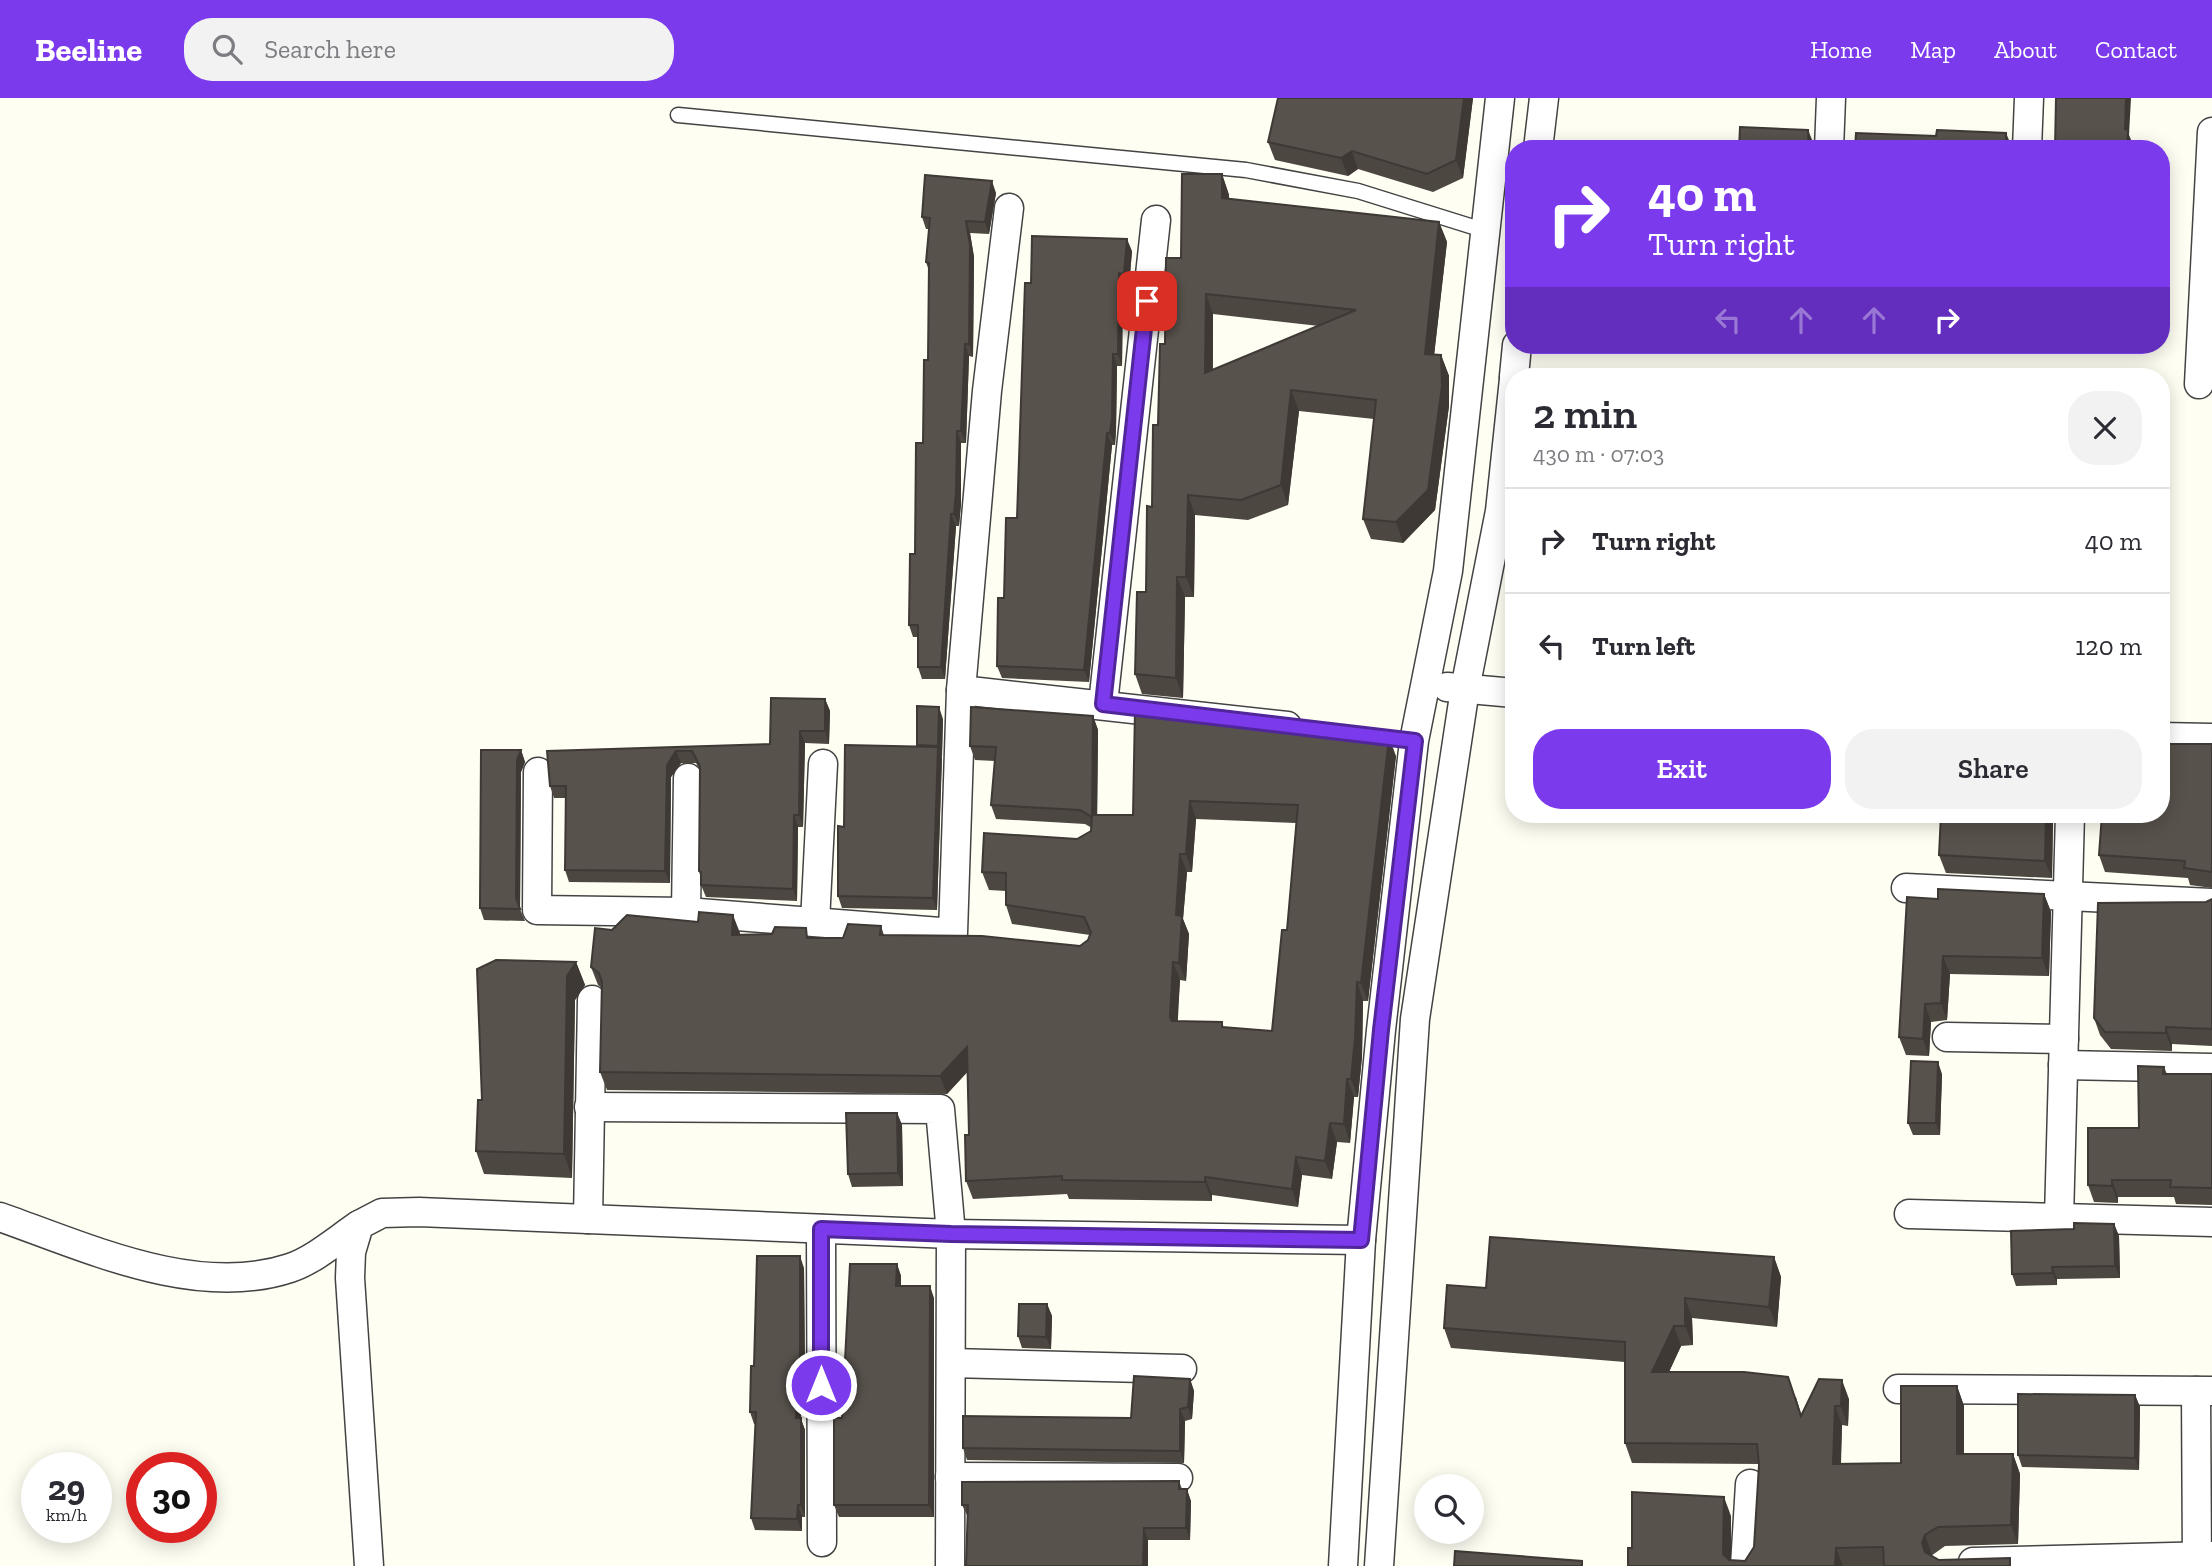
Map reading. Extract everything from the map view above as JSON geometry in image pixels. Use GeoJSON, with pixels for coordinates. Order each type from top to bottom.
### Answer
{"type":"FeatureCollection","features":[{"type":"Feature","properties":{"kind":"street"},"geometry":{"type":"LineString","coordinates":[[1343,1566],[1361,1240],[1381,1030],[1401,740],[1427,685],[1448,571],[1483,230],[1500,98]]}},
{"type":"Feature","properties":{"kind":"street"},"geometry":{"type":"LineString","coordinates":[[1539,140],[1544,98]]}},
{"type":"Feature","properties":{"kind":"street"},"geometry":{"type":"LineString","coordinates":[[1829,140],[1831,98]]}},
{"type":"Feature","properties":{"kind":"street"},"geometry":{"type":"LineString","coordinates":[[2027,140],[2029,98]]}},
{"type":"Feature","properties":{"kind":"street"},"geometry":{"type":"LineString","coordinates":[[2199,384],[2212,132]]}},
{"type":"Feature","properties":{"kind":"street"},"geometry":{"type":"LineString","coordinates":[[538,772],[537,910],[686,912],[966,934],[969,834],[961,690],[987,391],[1009,208]]}},
{"type":"Feature","properties":{"kind":"street"},"geometry":{"type":"LineString","coordinates":[[1103,704],[1156,220]]}},
{"type":"Feature","properties":{"kind":"street"},"geometry":{"type":"LineString","coordinates":[[1379,1566],[1415,1019],[1465,689],[1500,511],[1505,463]]}},
{"type":"Feature","properties":{"kind":"street"},"geometry":{"type":"LineString","coordinates":[[1427,685],[1505,692]]}},
{"type":"Feature","properties":{"kind":"street"},"geometry":{"type":"LineString","coordinates":[[961,690],[1320,730]]}},
{"type":"Feature","properties":{"kind":"street"},"geometry":{"type":"LineString","coordinates":[[2170,737],[2212,738]]}},
{"type":"Feature","properties":{"kind":"street"},"geometry":{"type":"LineString","coordinates":[[815,922],[823,764]]}},
{"type":"Feature","properties":{"kind":"street"},"geometry":{"type":"LineString","coordinates":[[686,912],[688,778]]}},
{"type":"Feature","properties":{"kind":"street"},"geometry":{"type":"LineString","coordinates":[[2059,1218],[2070,823]]}},
{"type":"Feature","properties":{"kind":"street"},"geometry":{"type":"LineString","coordinates":[[1906,888],[2212,903]]}},
{"type":"Feature","properties":{"kind":"street"},"geometry":{"type":"LineString","coordinates":[[588,1219],[592,1000]]}},
{"type":"Feature","properties":{"kind":"street"},"geometry":{"type":"LineString","coordinates":[[1947,1037],[2212,1068]]}},
{"type":"Feature","properties":{"kind":"street"},"geometry":{"type":"LineString","coordinates":[[589,1107],[940,1109],[951,1234],[950,1566]]}},
{"type":"Feature","properties":{"kind":"street"},"geometry":{"type":"LineString","coordinates":[[0,1217],[142,1265],[193,1277],[238,1278],[292,1267],[382,1213],[951,1234],[1361,1240]]}},
{"type":"Feature","properties":{"kind":"street"},"geometry":{"type":"LineString","coordinates":[[1909,1214],[2212,1222]]}},
{"type":"Feature","properties":{"kind":"street"},"geometry":{"type":"LineString","coordinates":[[359,1225],[351,1252],[350,1278],[369,1566]]}},
{"type":"Feature","properties":{"kind":"street"},"geometry":{"type":"LineString","coordinates":[[821,1229],[822,1542]]}},
{"type":"Feature","properties":{"kind":"street"},"geometry":{"type":"LineString","coordinates":[[951,1363],[1181,1369]]}},
{"type":"Feature","properties":{"kind":"street"},"geometry":{"type":"LineString","coordinates":[[1899,1389],[2204,1391],[2202,1559],[1946,1563]]}},
{"type":"Feature","properties":{"kind":"street"},"geometry":{"type":"LineString","coordinates":[[950,1477],[1178,1478]]}},
{"type":"Feature","properties":{"kind":"street"},"geometry":{"type":"LineString","coordinates":[[1745,1566],[1750,1484]]}},
{"type":"Feature","properties":{"kind":"lane"},"geometry":{"type":"LineString","coordinates":[[678,115],[1246,170],[1358,191],[1483,230]]}},
{"type":"Feature","properties":{"kind":"building"},"geometry":{"type":"Polygon","coordinates":[[[1278,98],[1464,98],[1456,160],[1427,174],[1352,151],[1341,158],[1268,142],[1278,98]]]}},
{"type":"Feature","properties":{"kind":"building"},"geometry":{"type":"Polygon","coordinates":[[[2056,98],[2126,98],[2127,140],[2055,140],[2056,98]]]}},
{"type":"Feature","properties":{"kind":"building"},"geometry":{"type":"Polygon","coordinates":[[[1740,127],[1808,130],[1809,140],[1739,140],[1740,127]]]}},
{"type":"Feature","properties":{"kind":"building"},"geometry":{"type":"Polygon","coordinates":[[[1937,130],[2006,133],[2006,140],[1856,140],[1856,133],[1936,136],[1937,130]]]}},
{"type":"Feature","properties":{"kind":"building"},"geometry":{"type":"Polygon","coordinates":[[[1182,174],[1222,174],[1222,198],[1439,222],[1425,354],[1441,355],[1442,386],[1428,490],[1396,522],[1363,519],[1376,400],[1291,390],[1281,485],[1241,500],[1188,495],[1186,577],[1177,577],[1176,678],[1135,674],[1137,592],[1146,592],[1147,506],[1152,507],[1153,425],[1158,425],[1160,344],[1165,344],[1166,258],[1181,258],[1182,174]],[[1206,294],[1205,373],[1356,310],[1206,294]]]}},
{"type":"Feature","properties":{"kind":"building"},"geometry":{"type":"Polygon","coordinates":[[[925,175],[992,181],[985,222],[966,221],[970,245],[969,344],[965,344],[961,431],[957,431],[956,492],[954,514],[951,514],[941,667],[918,667],[918,625],[909,625],[910,554],[915,554],[916,443],[923,443],[924,360],[928,360],[929,263],[926,262],[930,218],[922,217],[925,175]]]}},
{"type":"Feature","properties":{"kind":"building"},"geometry":{"type":"Polygon","coordinates":[[[1032,236],[1127,239],[1124,274],[1119,273],[1118,354],[1113,354],[1112,418],[1110,433],[1107,433],[1084,670],[997,666],[998,598],[1004,598],[1006,518],[1017,518],[1025,283],[1031,283],[1032,236]]]}},
{"type":"Feature","properties":{"kind":"building"},"geometry":{"type":"Polygon","coordinates":[[[771,698],[825,699],[825,731],[800,731],[799,815],[794,815],[793,889],[701,885],[700,766],[692,751],[676,751],[667,765],[665,871],[565,870],[566,786],[550,786],[547,751],[770,744],[771,698]]]}},
{"type":"Feature","properties":{"kind":"building"},"geometry":{"type":"Polygon","coordinates":[[[917,706],[939,707],[938,746],[917,745],[917,706]]]}},
{"type":"Feature","properties":{"kind":"building"},"geometry":{"type":"Polygon","coordinates":[[[971,707],[1093,716],[1092,817],[1080,810],[991,805],[996,747],[970,746],[971,707]]]}},
{"type":"Feature","properties":{"kind":"building"},"geometry":{"type":"Polygon","coordinates":[[[1135,709],[1389,737],[1361,983],[1357,982],[1355,1038],[1351,1079],[1347,1079],[1344,1124],[1330,1123],[1325,1161],[1296,1157],[1292,1189],[1205,1177],[1205,1182],[1062,1180],[1062,1176],[966,1181],[965,1135],[969,1135],[967,1047],[940,1076],[600,1072],[602,982],[599,973],[591,967],[595,928],[612,930],[627,915],[698,922],[699,912],[733,915],[732,935],[772,934],[775,927],[806,928],[807,938],[843,938],[848,924],[881,926],[880,935],[982,936],[1080,946],[1088,940],[1091,932],[1084,917],[1006,905],[1006,873],[982,872],[984,833],[1077,839],[1091,831],[1092,815],[1133,815],[1135,709]],[[1190,801],[1186,854],[1180,854],[1176,915],[1182,916],[1179,963],[1173,962],[1172,1021],[1222,1022],[1222,1027],[1272,1031],[1282,930],[1287,930],[1298,805],[1190,801]]]}},
{"type":"Feature","properties":{"kind":"building"},"geometry":{"type":"Polygon","coordinates":[[[2170,744],[2212,744],[2212,872],[2184,868],[2185,861],[2099,855],[2101,823],[2170,823],[2170,744]]]}},
{"type":"Feature","properties":{"kind":"building"},"geometry":{"type":"Polygon","coordinates":[[[845,745],[938,747],[933,898],[838,896],[838,826],[844,827],[845,745]]]}},
{"type":"Feature","properties":{"kind":"building"},"geometry":{"type":"Polygon","coordinates":[[[481,750],[521,750],[517,760],[516,898],[520,909],[480,908],[481,750]]]}},
{"type":"Feature","properties":{"kind":"building"},"geometry":{"type":"Polygon","coordinates":[[[1941,823],[2046,823],[2045,861],[1939,855],[1941,823]]]}},
{"type":"Feature","properties":{"kind":"building"},"geometry":{"type":"Polygon","coordinates":[[[1938,889],[2044,894],[2042,958],[1943,956],[1941,1003],[1925,1004],[1923,1039],[1899,1037],[1907,897],[1938,899],[1938,889]]]}},
{"type":"Feature","properties":{"kind":"building"},"geometry":{"type":"Polygon","coordinates":[[[2212,899],[2212,1029],[2166,1027],[2166,1033],[2105,1032],[2094,1018],[2098,903],[2206,902],[2212,899]]]}},
{"type":"Feature","properties":{"kind":"building"},"geometry":{"type":"Polygon","coordinates":[[[496,960],[576,962],[567,976],[564,1154],[476,1151],[478,1100],[482,1100],[477,969],[496,960]]]}},
{"type":"Feature","properties":{"kind":"building"},"geometry":{"type":"Polygon","coordinates":[[[1911,1061],[1938,1062],[1936,1123],[1908,1123],[1911,1061]]]}},
{"type":"Feature","properties":{"kind":"building"},"geometry":{"type":"Polygon","coordinates":[[[2138,1066],[2164,1067],[2163,1074],[2212,1074],[2212,1188],[2170,1187],[2171,1180],[2112,1180],[2112,1186],[2088,1185],[2088,1128],[2139,1128],[2138,1066]]]}},
{"type":"Feature","properties":{"kind":"building"},"geometry":{"type":"Polygon","coordinates":[[[846,1113],[897,1113],[898,1173],[848,1174],[846,1113]]]}},
{"type":"Feature","properties":{"kind":"building"},"geometry":{"type":"Polygon","coordinates":[[[2074,1223],[2114,1224],[2115,1266],[2052,1267],[2053,1273],[2012,1274],[2011,1231],[2074,1229],[2074,1223]]]}},
{"type":"Feature","properties":{"kind":"building"},"geometry":{"type":"Polygon","coordinates":[[[1490,1237],[1774,1257],[1769,1307],[1685,1298],[1685,1326],[1674,1326],[1652,1372],[1744,1372],[1788,1377],[1801,1416],[1819,1379],[1842,1380],[1841,1406],[1835,1406],[1833,1464],[1901,1463],[1901,1386],[1957,1386],[1957,1454],[2013,1454],[2011,1525],[1938,1527],[1925,1535],[1922,1543],[1925,1552],[1939,1560],[2010,1558],[2010,1566],[1884,1566],[1883,1547],[1836,1548],[1835,1566],[1628,1566],[1628,1548],[1632,1548],[1632,1492],[1724,1497],[1723,1554],[1729,1560],[1745,1561],[1754,1547],[1759,1465],[1757,1444],[1625,1443],[1625,1342],[1444,1328],[1447,1285],[1486,1288],[1490,1237]]]}},
{"type":"Feature","properties":{"kind":"building"},"geometry":{"type":"Polygon","coordinates":[[[757,1256],[800,1256],[800,1361],[797,1361],[796,1418],[801,1418],[801,1505],[798,1505],[797,1519],[751,1518],[756,1412],[750,1412],[751,1366],[754,1366],[757,1256]]]}},
{"type":"Feature","properties":{"kind":"building"},"geometry":{"type":"Polygon","coordinates":[[[850,1264],[897,1264],[896,1286],[930,1286],[929,1505],[834,1505],[834,1418],[842,1418],[850,1264]]]}},
{"type":"Feature","properties":{"kind":"building"},"geometry":{"type":"Polygon","coordinates":[[[1019,1304],[1047,1304],[1046,1337],[1018,1336],[1019,1304]]]}},
{"type":"Feature","properties":{"kind":"building"},"geometry":{"type":"Polygon","coordinates":[[[1134,1376],[1190,1379],[1188,1407],[1180,1409],[1180,1451],[963,1448],[963,1416],[1131,1418],[1134,1376]]]}},
{"type":"Feature","properties":{"kind":"building"},"geometry":{"type":"Polygon","coordinates":[[[2018,1394],[2135,1395],[2135,1458],[2018,1455],[2018,1394]]]}},
{"type":"Feature","properties":{"kind":"building"},"geometry":{"type":"Polygon","coordinates":[[[1179,1481],[1179,1489],[1187,1489],[1186,1528],[1144,1528],[1143,1566],[966,1566],[968,1505],[962,1505],[962,1482],[1179,1481]]]}},
{"type":"Feature","properties":{"kind":"building"},"geometry":{"type":"Polygon","coordinates":[[[1455,1551],[1582,1561],[1582,1566],[1454,1566],[1455,1551]]]}},
{"type":"Feature","properties":{"kind":"route"},"geometry":{"type":"LineString","coordinates":[[821,1385],[821,1229],[951,1234],[1361,1240],[1381,1030],[1415,741],[1103,704],[1147,301]]}}]}
